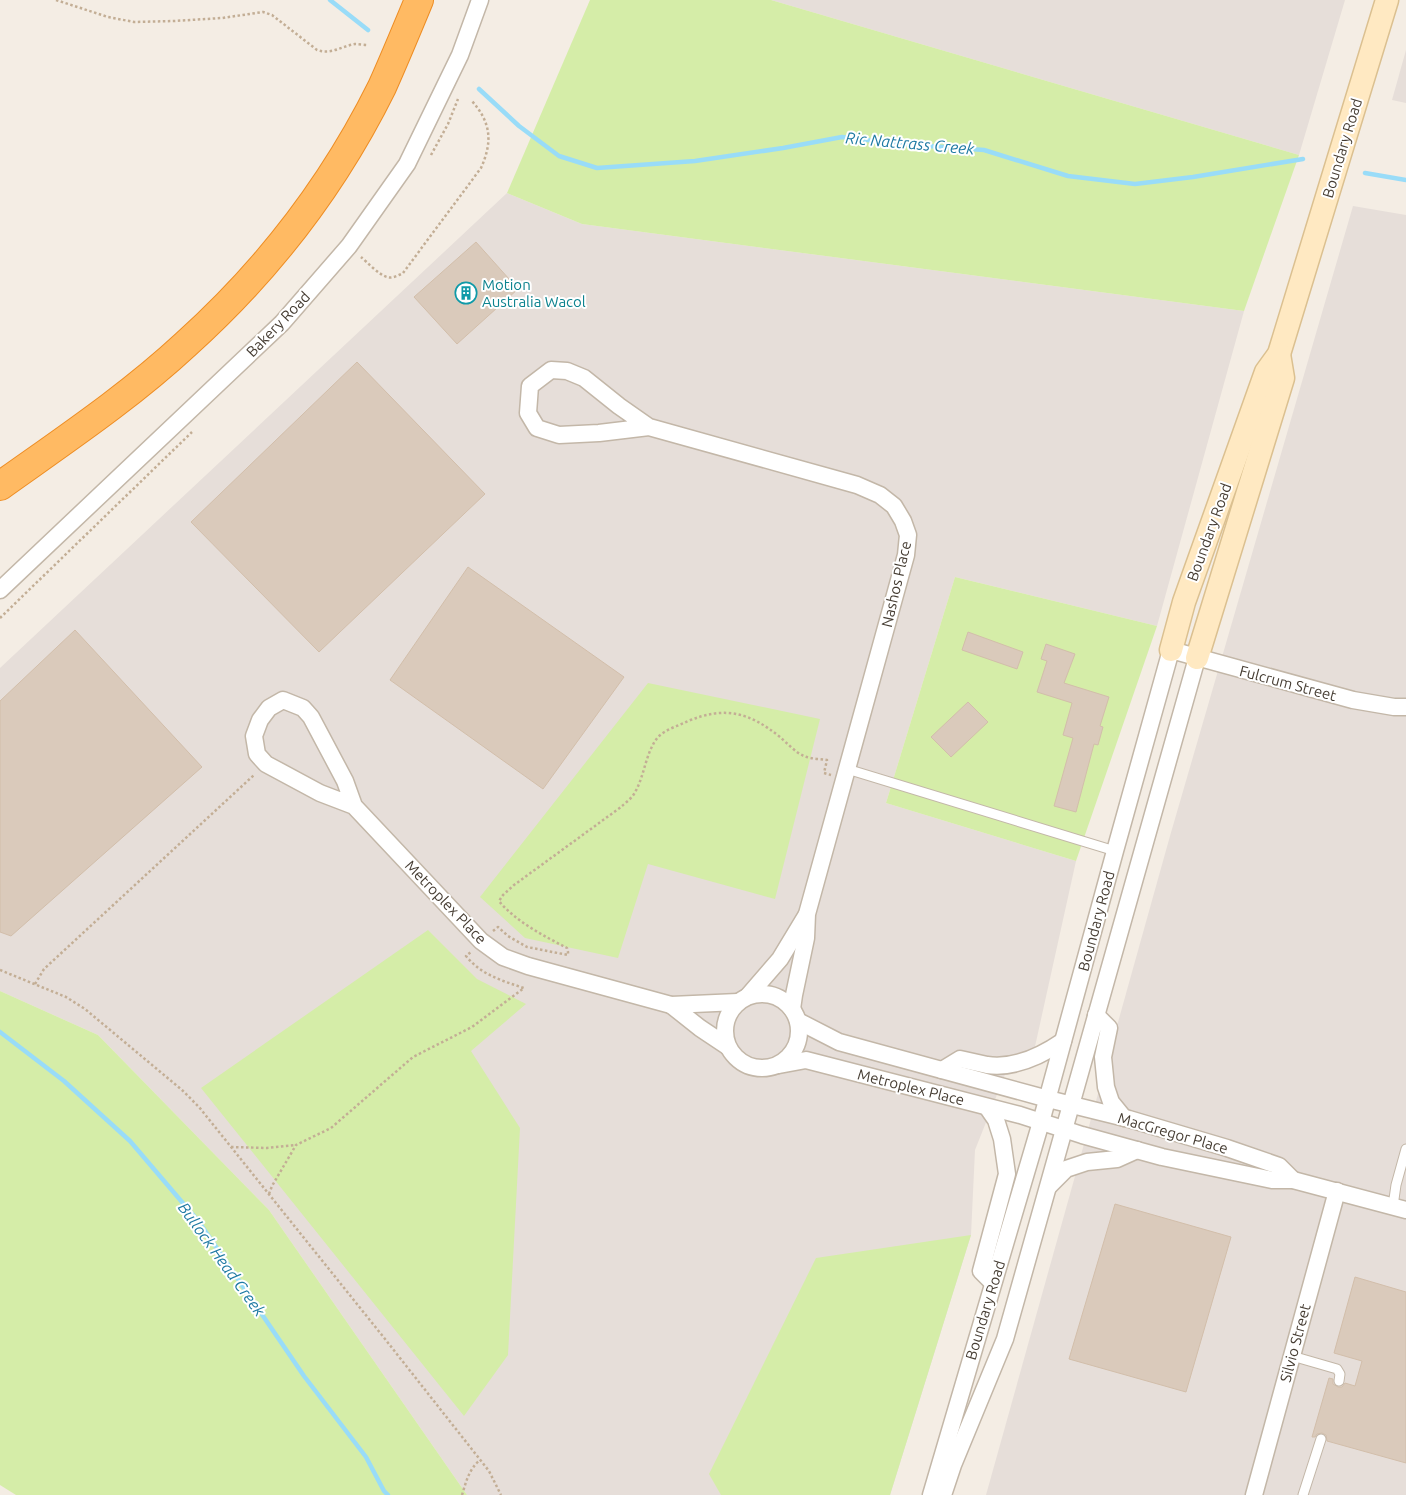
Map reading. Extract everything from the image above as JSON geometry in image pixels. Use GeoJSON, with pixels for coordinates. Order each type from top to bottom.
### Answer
{"type":"FeatureCollection","features":[{"type":"Feature","properties":{"kind":"highway"},"geometry":{"type":"LineString","coordinates":[[0,486],[149,377],[228,305],[261,268],[325,185],[352,141],[381,88],[419,0]]}},
{"type":"Feature","properties":{"kind":"street","name":"Bakery Road"},"geometry":{"type":"LineString","coordinates":[[0,590],[282,323],[349,246],[407,164],[460,55],[480,0]]}},
{"type":"Feature","properties":{"kind":"street","name":"Boundary Road"},"geometry":{"type":"LineString","coordinates":[[931,1495],[1048,1099],[1114,851],[1184,602],[1266,372],[1279,354],[1386,0]]}},
{"type":"Feature","properties":{"kind":"street","name":"Boundary Road"},"geometry":{"type":"LineString","coordinates":[[944,1495],[952,1465],[1005,1339],[1140,855],[1197,658],[1282,378],[1279,354]]}},
{"type":"Feature","properties":{"kind":"street","name":"Nashos Place"},"geometry":{"type":"LineString","coordinates":[[649,427],[599,434],[559,435],[537,428],[528,413],[530,386],[551,370],[567,371],[584,378],[649,427],[857,485],[880,494],[894,506],[908,535],[906,555],[807,914],[806,938],[794,995],[795,1015]]}},
{"type":"Feature","properties":{"kind":"street","name":"Fulcrum Street"},"geometry":{"type":"LineString","coordinates":[[1171,650],[1353,700],[1394,707],[1406,707]]}},
{"type":"Feature","properties":{"kind":"street","name":"Metroplex Place"},"geometry":{"type":"LineString","coordinates":[[354,806],[320,793],[266,764],[257,754],[254,736],[260,720],[269,708],[283,700],[303,708],[311,717],[345,780],[354,806],[481,941],[503,957],[528,966],[671,1005],[743,999]]}},
{"type":"Feature","properties":{"kind":"street","name":"Nashos Place"},"geometry":{"type":"LineString","coordinates":[[743,999],[780,959],[807,914]]}},
{"type":"Feature","properties":{"kind":"street"},"geometry":{"type":"LineString","coordinates":[[760,994],[772,995],[783,1000],[795,1015],[800,1034],[796,1046],[789,1057],[779,1065],[766,1069],[753,1068],[742,1064],[733,1056],[727,1046],[724,1034],[725,1022],[730,1011],[743,999],[760,994]]}},
{"type":"Feature","properties":{"kind":"street","name":"Metroplex Place"},"geometry":{"type":"LineString","coordinates":[[671,1005],[727,1046]]}},
{"type":"Feature","properties":{"kind":"street","name":"Metroplex Place"},"geometry":{"type":"LineString","coordinates":[[795,1015],[839,1042],[1048,1099]]}},
{"type":"Feature","properties":{"kind":"street"},"geometry":{"type":"LineString","coordinates":[[1096,1016],[1109,1028],[1103,1057],[1106,1087],[1112,1102],[1124,1118]]}},
{"type":"Feature","properties":{"kind":"street"},"geometry":{"type":"LineString","coordinates":[[942,1070],[960,1059],[989,1065],[1017,1063],[1044,1054],[1063,1041]]}},
{"type":"Feature","properties":{"kind":"street","name":"Metroplex Place"},"geometry":{"type":"LineString","coordinates":[[779,1065],[806,1060],[1041,1122]]}},
{"type":"Feature","properties":{"kind":"street","name":"MacGregor Place"},"geometry":{"type":"LineString","coordinates":[[1048,1099],[1124,1118],[1227,1148],[1279,1166],[1293,1180]]}},
{"type":"Feature","properties":{"kind":"street"},"geometry":{"type":"LineString","coordinates":[[987,1107],[996,1120],[1002,1139],[1007,1174],[981,1271],[993,1283]]}},
{"type":"Feature","properties":{"kind":"street","name":"MacGregor Place"},"geometry":{"type":"LineString","coordinates":[[1041,1122],[1162,1157],[1272,1180],[1293,1180],[1399,1208]]}},
{"type":"Feature","properties":{"kind":"street"},"geometry":{"type":"LineString","coordinates":[[1048,1186],[1066,1169],[1087,1162],[1117,1159],[1137,1150]]}},
{"type":"Feature","properties":{"kind":"street","name":"Silvio Street"},"geometry":{"type":"LineString","coordinates":[[1254,1495],[1336,1191]]}},
{"type":"Feature","properties":{"kind":"lane"},"geometry":{"type":"LineString","coordinates":[[846,774],[1114,851]]}},
{"type":"Feature","properties":{"kind":"lane"},"geometry":{"type":"LineString","coordinates":[[1399,1208],[1396,1185],[1406,1149]]}},
{"type":"Feature","properties":{"kind":"lane"},"geometry":{"type":"LineString","coordinates":[[1292,1356],[1337,1369],[1340,1374],[1338,1381]]}},
{"type":"Feature","properties":{"kind":"lane"},"geometry":{"type":"LineString","coordinates":[[1303,1495],[1320,1439]]}},
{"type":"Feature","properties":{"kind":"path"},"geometry":{"type":"LineString","coordinates":[[56,0],[108,17],[134,22],[222,18],[263,12],[272,15],[317,50],[330,52],[356,44],[368,45]]}},
{"type":"Feature","properties":{"kind":"path"},"geometry":{"type":"LineString","coordinates":[[349,246],[376,270],[388,277],[395,277],[403,273],[481,168],[486,155],[489,130],[481,111],[471,100]]}},
{"type":"Feature","properties":{"kind":"path"},"geometry":{"type":"LineString","coordinates":[[231,1147],[267,1148],[296,1145],[331,1128],[413,1057],[472,1027],[524,988],[483,972],[466,956],[498,927],[508,936],[527,947],[568,955],[567,948],[523,922],[499,901],[502,895],[514,885],[621,807],[633,796],[640,782],[650,748],[666,730],[698,717],[725,712],[741,714],[775,733],[803,756],[827,760],[824,772],[846,774]]}},
{"type":"Feature","properties":{"kind":"path"},"geometry":{"type":"LineString","coordinates":[[34,984],[44,969],[266,764]]}},
{"type":"Feature","properties":{"kind":"path"},"geometry":{"type":"LineString","coordinates":[[0,970],[66,998],[86,1009],[182,1090],[199,1107],[480,1460],[489,1472],[501,1495]]}},
{"type":"Feature","properties":{"kind":"path"},"geometry":{"type":"LineString","coordinates":[[269,1194],[296,1145]]}},
{"type":"Feature","properties":{"kind":"path"},"geometry":{"type":"LineString","coordinates":[[462,1495],[466,1479],[480,1460]]}},
{"type":"Feature","properties":{"kind":"shaded area"},"geometry":{"type":"Polygon","coordinates":[[[771,0],[1345,0],[1299,155],[771,0]]]}},
{"type":"Feature","properties":{"kind":"shaded area"},"geometry":{"type":"Polygon","coordinates":[[[1406,50],[1406,103],[1392,100],[1406,50]]]}},
{"type":"Feature","properties":{"kind":"shaded area"},"geometry":{"type":"Polygon","coordinates":[[[507,193],[582,224],[1244,311],[1157,626],[955,577],[886,803],[1076,861],[1034,1051],[1012,1057],[975,1150],[971,1235],[890,1495],[467,1495],[269,1210],[98,1035],[0,991],[0,668],[507,193]]]}},
{"type":"Feature","properties":{"kind":"shaded area"},"geometry":{"type":"Polygon","coordinates":[[[1353,206],[1406,215],[1406,1495],[986,1495],[1170,836],[1353,206]]]}},
{"type":"Feature","properties":{"kind":"green space"},"geometry":{"type":"Polygon","coordinates":[[[590,0],[771,0],[1299,155],[1244,311],[582,224],[507,193],[590,0]]]}},
{"type":"Feature","properties":{"kind":"green space"},"geometry":{"type":"Polygon","coordinates":[[[955,577],[1157,626],[1076,861],[886,803],[955,577]]]}},
{"type":"Feature","properties":{"kind":"green space"},"geometry":{"type":"Polygon","coordinates":[[[648,683],[820,719],[775,899],[648,864],[618,958],[525,938],[480,897],[648,683]]]}},
{"type":"Feature","properties":{"kind":"green space"},"geometry":{"type":"Polygon","coordinates":[[[428,930],[477,979],[526,1004],[471,1051],[520,1128],[508,1355],[464,1416],[201,1088],[428,930]]]}},
{"type":"Feature","properties":{"kind":"green space"},"geometry":{"type":"Polygon","coordinates":[[[0,991],[98,1035],[269,1210],[467,1495],[16,1495],[0,1485],[0,991]]]}},
{"type":"Feature","properties":{"kind":"green space"},"geometry":{"type":"Polygon","coordinates":[[[971,1235],[890,1495],[721,1495],[709,1474],[816,1258],[971,1235]]]}},
{"type":"Feature","properties":{"kind":"building","name":"Motion Australia Wacol"},"geometry":{"type":"Polygon","coordinates":[[[476,242],[518,289],[457,344],[414,297],[476,242]]]}},
{"type":"Feature","properties":{"kind":"building"},"geometry":{"type":"Polygon","coordinates":[[[357,362],[485,494],[319,652],[191,522],[357,362]]]}},
{"type":"Feature","properties":{"kind":"building"},"geometry":{"type":"Polygon","coordinates":[[[468,567],[624,677],[543,789],[390,680],[468,567]]]}},
{"type":"Feature","properties":{"kind":"building"},"geometry":{"type":"Polygon","coordinates":[[[75,630],[202,767],[11,936],[0,932],[0,701],[75,630]]]}},
{"type":"Feature","properties":{"kind":"building"},"geometry":{"type":"Polygon","coordinates":[[[968,632],[1023,652],[1017,669],[962,650],[968,632]]]}},
{"type":"Feature","properties":{"kind":"building"},"geometry":{"type":"Polygon","coordinates":[[[1046,644],[1075,654],[1064,683],[1109,697],[1100,726],[1103,727],[1098,745],[1094,744],[1076,812],[1054,806],[1073,738],[1063,735],[1072,703],[1037,692],[1047,661],[1041,659],[1046,644]]]}},
{"type":"Feature","properties":{"kind":"building"},"geometry":{"type":"Polygon","coordinates":[[[968,702],[988,722],[951,757],[931,737],[968,702]]]}},
{"type":"Feature","properties":{"kind":"building"},"geometry":{"type":"Polygon","coordinates":[[[1115,1204],[1231,1237],[1186,1392],[1069,1359],[1115,1204]]]}},
{"type":"Feature","properties":{"kind":"building"},"geometry":{"type":"Polygon","coordinates":[[[1355,1277],[1406,1292],[1406,1463],[1327,1441],[1326,1435],[1322,1433],[1312,1437],[1329,1378],[1333,1379],[1333,1384],[1338,1387],[1342,1387],[1345,1383],[1355,1386],[1362,1361],[1334,1353],[1355,1277]]]}},
{"type":"Feature","properties":{"kind":"waterway","name":"Ric Nattrass Creek"},"geometry":{"type":"LineString","coordinates":[[330,0],[368,30]]}},
{"type":"Feature","properties":{"kind":"waterway","name":"Ric Nattrass Creek"},"geometry":{"type":"LineString","coordinates":[[479,89],[519,126],[559,156],[597,168],[695,161],[842,137],[901,144],[984,150],[1068,176],[1135,184],[1193,177],[1303,159]]}},
{"type":"Feature","properties":{"kind":"waterway","name":"Ric Nattrass Creek"},"geometry":{"type":"LineString","coordinates":[[1365,173],[1406,180]]}},
{"type":"Feature","properties":{"kind":"waterway","name":"Bullock Head Creek"},"geometry":{"type":"LineString","coordinates":[[0,1032],[64,1081],[130,1141],[199,1222],[304,1376],[366,1457],[388,1495]]}},
{"type":"Feature","properties":{"kind":"place","name":"Motion Australia Wacol"},"geometry":{"type":"Point","coordinates":[466,293]}}]}
